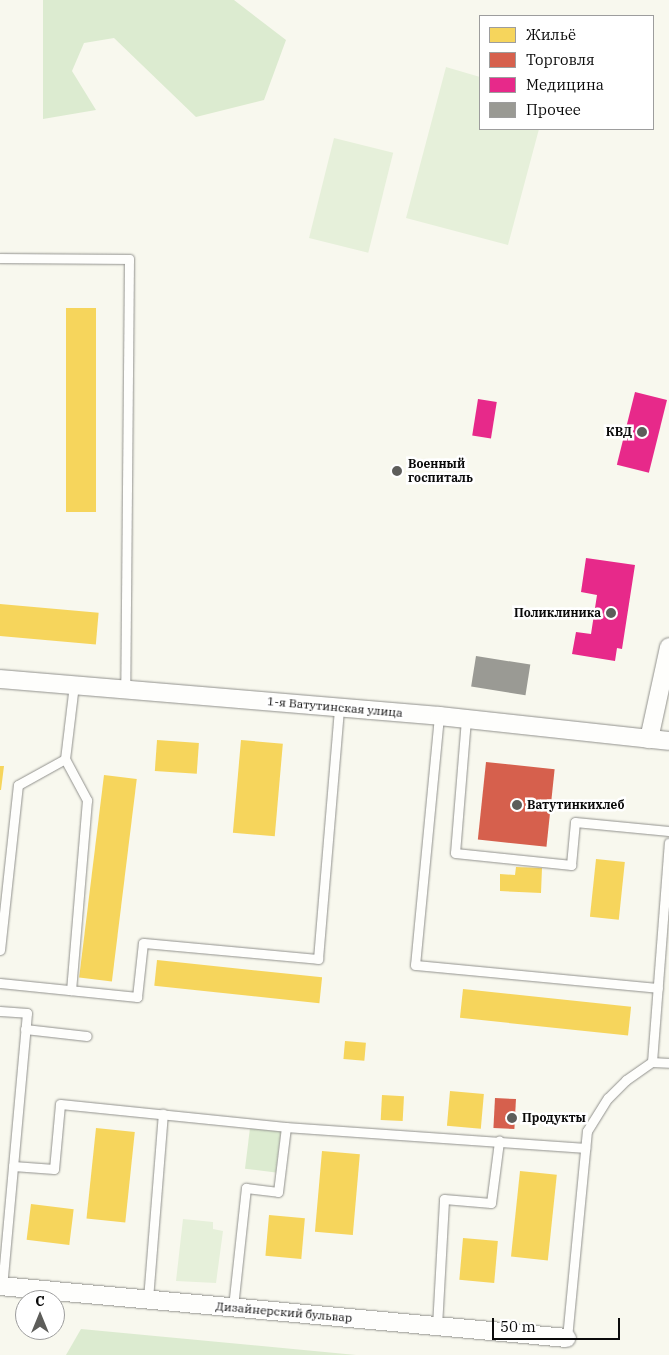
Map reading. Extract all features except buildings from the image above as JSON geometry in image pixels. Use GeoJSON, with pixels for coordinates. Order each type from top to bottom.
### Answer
{"type":"FeatureCollection","features":[{"type":"Feature","properties":{"kind":"street"},"geometry":{"type":"LineString","coordinates":[[649,739],[669,647]]}},
{"type":"Feature","properties":{"kind":"street","name":"1-я Ватутинская улица"},"geometry":{"type":"LineString","coordinates":[[0,679],[439,716],[669,741]]}},
{"type":"Feature","properties":{"kind":"street","name":"Дизайнерский бульвар"},"geometry":{"type":"LineString","coordinates":[[1,1286],[567,1338]]}},
{"type":"Feature","properties":{"kind":"lane"},"geometry":{"type":"LineString","coordinates":[[0,258],[128,259],[125,690]]}},
{"type":"Feature","properties":{"kind":"lane"},"geometry":{"type":"LineString","coordinates":[[71,990],[87,800],[65,759],[74,685]]}},
{"type":"Feature","properties":{"kind":"lane"},"geometry":{"type":"LineString","coordinates":[[0,983],[137,997],[143,943],[318,959],[339,707]]}},
{"type":"Feature","properties":{"kind":"lane"},"geometry":{"type":"LineString","coordinates":[[439,716],[415,965],[658,988]]}},
{"type":"Feature","properties":{"kind":"lane"},"geometry":{"type":"LineString","coordinates":[[466,719],[455,853],[571,865],[575,822],[669,831]]}},
{"type":"Feature","properties":{"kind":"lane"},"geometry":{"type":"LineString","coordinates":[[0,950],[18,785],[65,759]]}},
{"type":"Feature","properties":{"kind":"lane"},"geometry":{"type":"LineString","coordinates":[[652,1062],[669,843]]}},
{"type":"Feature","properties":{"kind":"lane"},"geometry":{"type":"LineString","coordinates":[[0,1011],[27,1013],[1,1286]]}},
{"type":"Feature","properties":{"kind":"lane"},"geometry":{"type":"LineString","coordinates":[[25,1029],[87,1036]]}},
{"type":"Feature","properties":{"kind":"lane"},"geometry":{"type":"LineString","coordinates":[[567,1338],[587,1131],[608,1098],[626,1080],[652,1062],[669,1063]]}},
{"type":"Feature","properties":{"kind":"lane"},"geometry":{"type":"LineString","coordinates":[[13,1166],[54,1169],[60,1104],[286,1127],[585,1148]]}},
{"type":"Feature","properties":{"kind":"lane"},"geometry":{"type":"LineString","coordinates":[[148,1299],[163,1114]]}},
{"type":"Feature","properties":{"kind":"lane"},"geometry":{"type":"LineString","coordinates":[[233,1307],[246,1188],[278,1192],[286,1127]]}},
{"type":"Feature","properties":{"kind":"lane"},"geometry":{"type":"LineString","coordinates":[[436,1326],[444,1199],[491,1203],[499,1141]]}},
{"type":"Feature","properties":{"kind":"green space"},"geometry":{"type":"Polygon","coordinates":[[[43,0],[234,0],[286,40],[264,100],[196,117],[114,38],[84,43],[72,71],[96,110],[43,119],[43,0]]]}},
{"type":"Feature","properties":{"kind":"green space"},"geometry":{"type":"Polygon","coordinates":[[[446,67],[479,77],[479,130],[539,130],[508,245],[406,218],[446,67]]]}},
{"type":"Feature","properties":{"kind":"green space"},"geometry":{"type":"Polygon","coordinates":[[[334,138],[393,153],[368,253],[309,238],[334,138]]]}},
{"type":"Feature","properties":{"kind":"green space"},"geometry":{"type":"Polygon","coordinates":[[[250,1128],[281,1132],[276,1172],[245,1169],[250,1128]]]}},
{"type":"Feature","properties":{"kind":"green space"},"geometry":{"type":"Polygon","coordinates":[[[183,1219],[213,1222],[213,1229],[223,1231],[216,1283],[176,1281],[183,1219]]]}},
{"type":"Feature","properties":{"kind":"green space"},"geometry":{"type":"Polygon","coordinates":[[[81,1329],[356,1355],[66,1355],[81,1329]]]}},
{"type":"Feature","properties":{"kind":"place","name":"КВД"},"geometry":{"type":"Point","coordinates":[642,432]}},
{"type":"Feature","properties":{"kind":"place","name":"Военный госпиталь"},"geometry":{"type":"Point","coordinates":[397,471]}},
{"type":"Feature","properties":{"kind":"place","name":"Поликлиника"},"geometry":{"type":"Point","coordinates":[611,613]}},
{"type":"Feature","properties":{"kind":"place","name":"Ватутинкихлеб"},"geometry":{"type":"Point","coordinates":[517,805]}},
{"type":"Feature","properties":{"kind":"place","name":"Продукты"},"geometry":{"type":"Point","coordinates":[512,1118]}}]}
